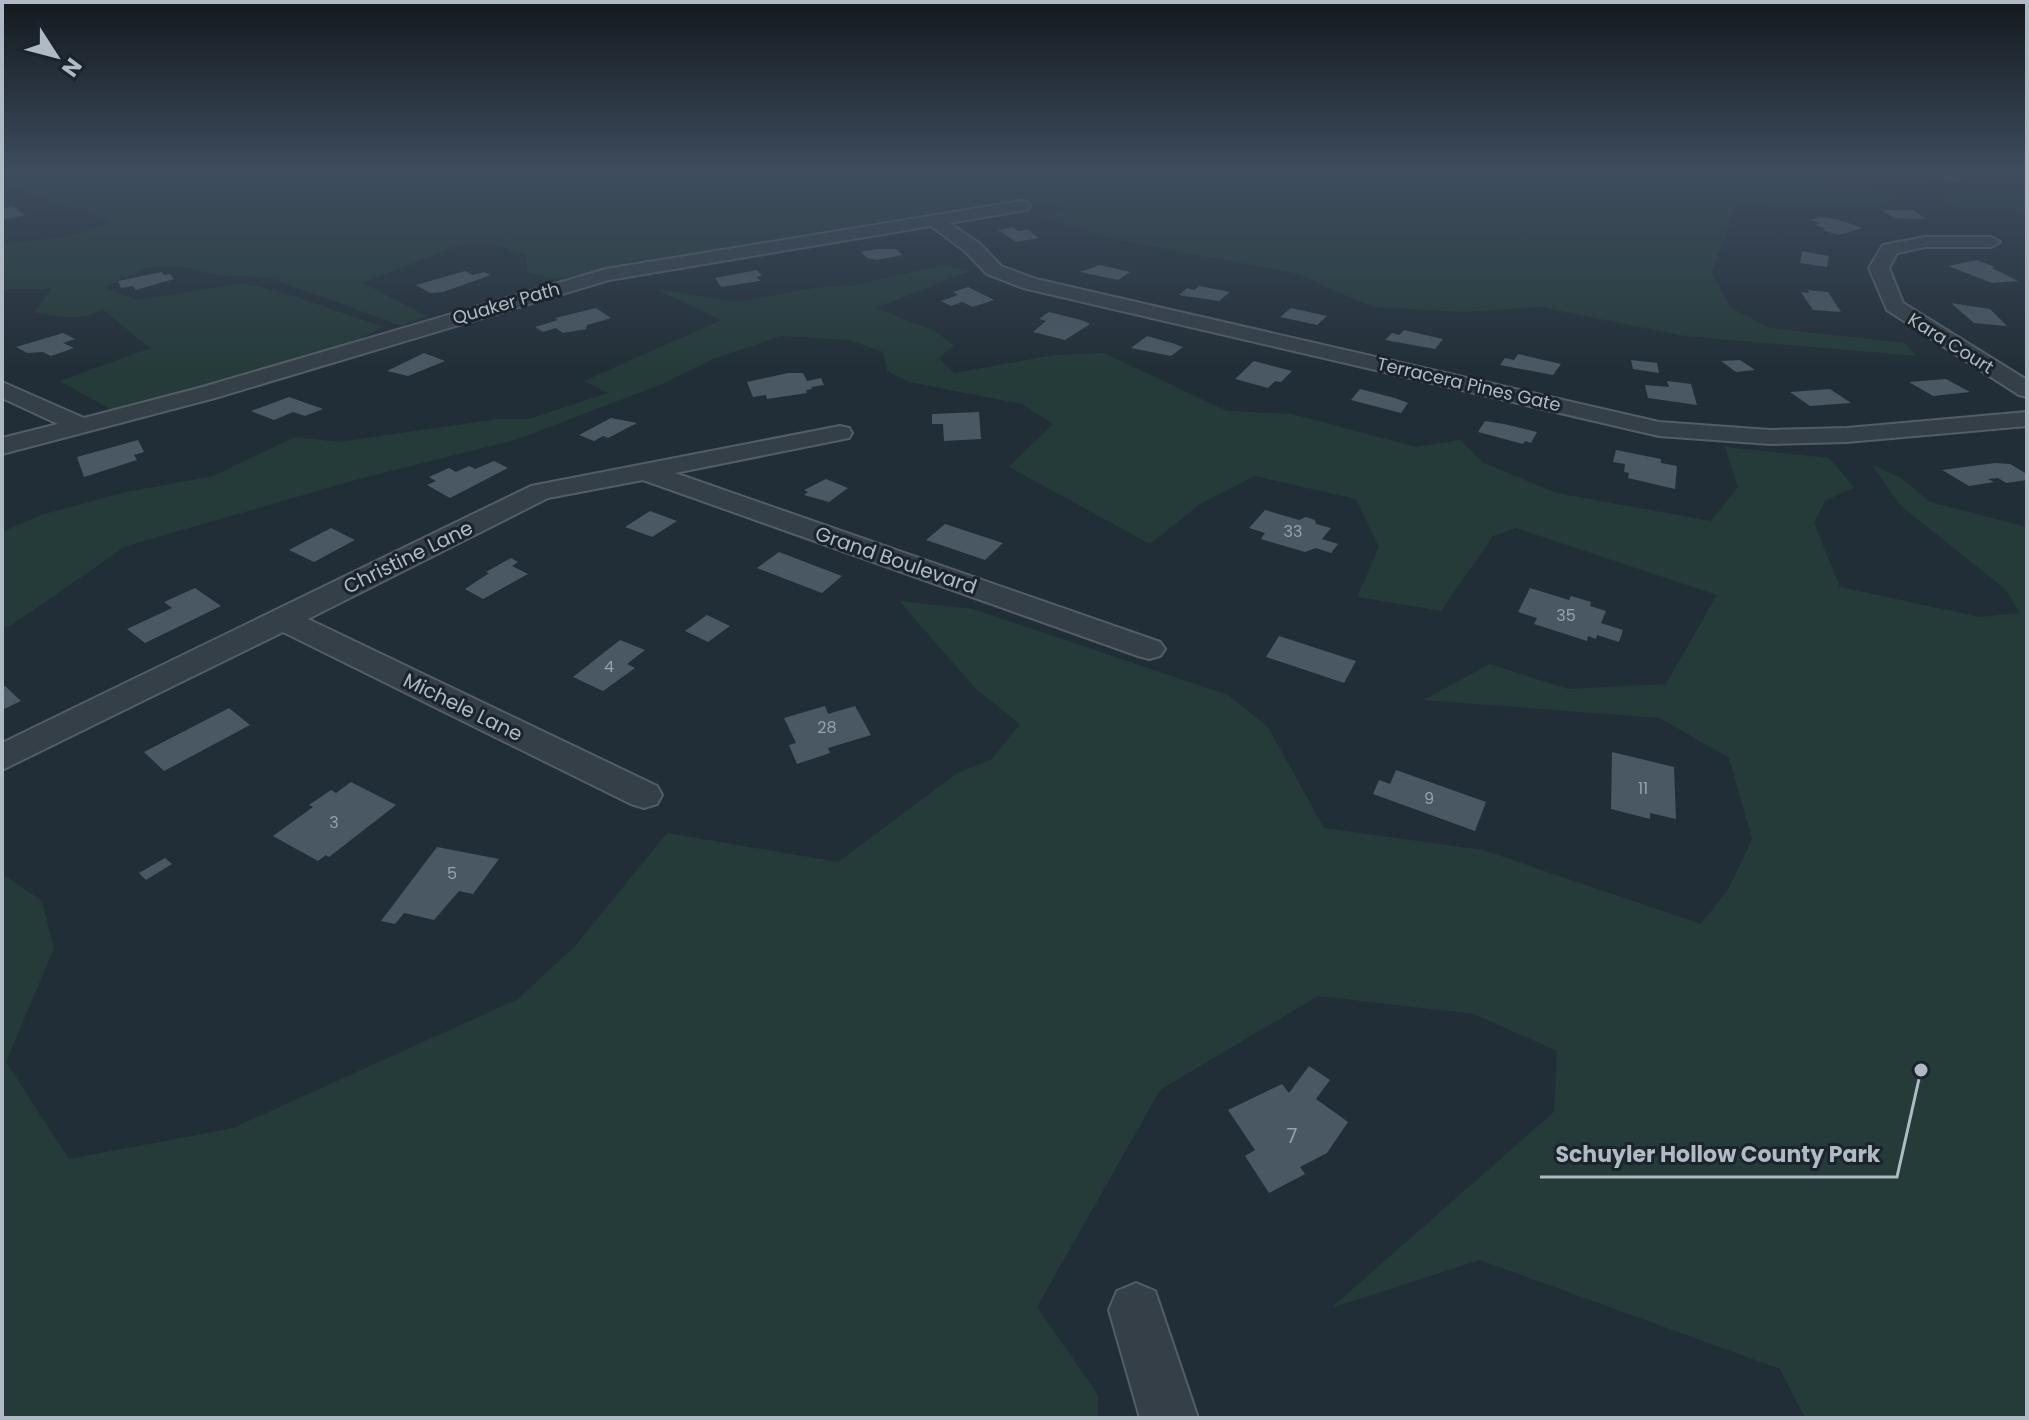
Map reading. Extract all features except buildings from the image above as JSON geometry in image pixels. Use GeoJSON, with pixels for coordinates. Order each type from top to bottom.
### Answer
{"type":"FeatureCollection","features":[{"type":"Feature","properties":{"kind":"street","name":"Quaker Path"},"geometry":{"type":"LineString","coordinates":[[2,446],[272,375],[606,275],[835,238]]}},
{"type":"Feature","properties":{"kind":"street","name":"Terracera Pines Gate"},"geometry":{"type":"LineString","coordinates":[[959,238],[994,270],[1030,284],[1659,429],[1770,437],[1847,435],[2027,419]]}},
{"type":"Feature","properties":{"kind":"street","name":"Kara Court"},"geometry":{"type":"LineString","coordinates":[[1991,242],[1925,242],[1890,249],[1879,268],[1894,306],[2027,390]]}},
{"type":"Feature","properties":{"kind":"street"},"geometry":{"type":"LineString","coordinates":[[2,389],[80,425]]}},
{"type":"Feature","properties":{"kind":"street","name":"Christine Lane"},"geometry":{"type":"LineString","coordinates":[[2,758],[540,492],[840,433]]}},
{"type":"Feature","properties":{"kind":"street","name":"Grand Boulevard"},"geometry":{"type":"LineString","coordinates":[[644,471],[1149,649]]}},
{"type":"Feature","properties":{"kind":"street","name":"Michele Lane"},"geometry":{"type":"LineString","coordinates":[[282,619],[644,795]]}},
{"type":"Feature","properties":{"kind":"street"},"geometry":{"type":"LineString","coordinates":[[1136,1310],[1169,1418]]}},
{"type":"Feature","properties":{"kind":"green space"},"geometry":{"type":"Polygon","coordinates":[[[54,238],[795,238],[555,279],[527,272],[527,255],[488,243],[459,245],[363,283],[427,316],[402,326],[267,277],[221,276],[180,266],[146,268],[104,287],[136,300],[245,283],[384,327],[286,366],[115,412],[60,381],[150,348],[102,309],[77,317],[34,312],[51,289],[2,289],[2,244],[54,238]]]}},
{"type":"Feature","properties":{"kind":"green space"},"geometry":{"type":"Polygon","coordinates":[[[1110,238],[1724,238],[1712,273],[1730,307],[1770,328],[1905,343],[1917,356],[1684,336],[1541,307],[1464,312],[1372,307],[1295,273],[1110,238]]]}},
{"type":"Feature","properties":{"kind":"green space"},"geometry":{"type":"Polygon","coordinates":[[[943,265],[970,271],[875,308],[933,330],[954,345],[939,358],[954,373],[1054,355],[1104,353],[1227,411],[1292,414],[1416,447],[1460,440],[1484,463],[1556,493],[1711,521],[1738,487],[1725,447],[1829,458],[1854,487],[1825,501],[1814,523],[1840,587],[1980,617],[2020,613],[2005,589],[1901,506],[1871,464],[1901,478],[1930,502],[2027,527],[2027,1418],[1805,1418],[1780,1369],[1480,1260],[1331,1308],[1554,1112],[1557,1051],[1474,1014],[1318,996],[1160,1090],[1037,1307],[1098,1395],[1098,1418],[2,1418],[2,874],[42,901],[54,948],[6,1062],[69,1159],[233,1128],[518,999],[576,945],[667,833],[838,862],[956,774],[992,759],[1020,724],[976,689],[899,601],[973,609],[1228,695],[1268,727],[1324,828],[1483,850],[1701,924],[1729,888],[1752,839],[1729,758],[1660,718],[1423,700],[1490,664],[1568,689],[1666,684],[1717,595],[1516,528],[1493,536],[1441,611],[1357,597],[1379,547],[1356,499],[1255,476],[1200,504],[1150,544],[1009,467],[1053,424],[1022,404],[909,382],[887,371],[883,352],[849,340],[781,336],[716,358],[662,384],[518,439],[366,477],[126,546],[2,629],[2,532],[44,514],[126,492],[213,476],[295,437],[339,442],[498,419],[529,419],[608,393],[584,381],[721,320],[656,289],[735,302],[814,288],[859,284],[943,265]]]}},
{"type":"Feature","properties":{"kind":"place","name":"Schuyler Hollow County Park"},"geometry":{"type":"Point","coordinates":[1921,1070]}}]}
